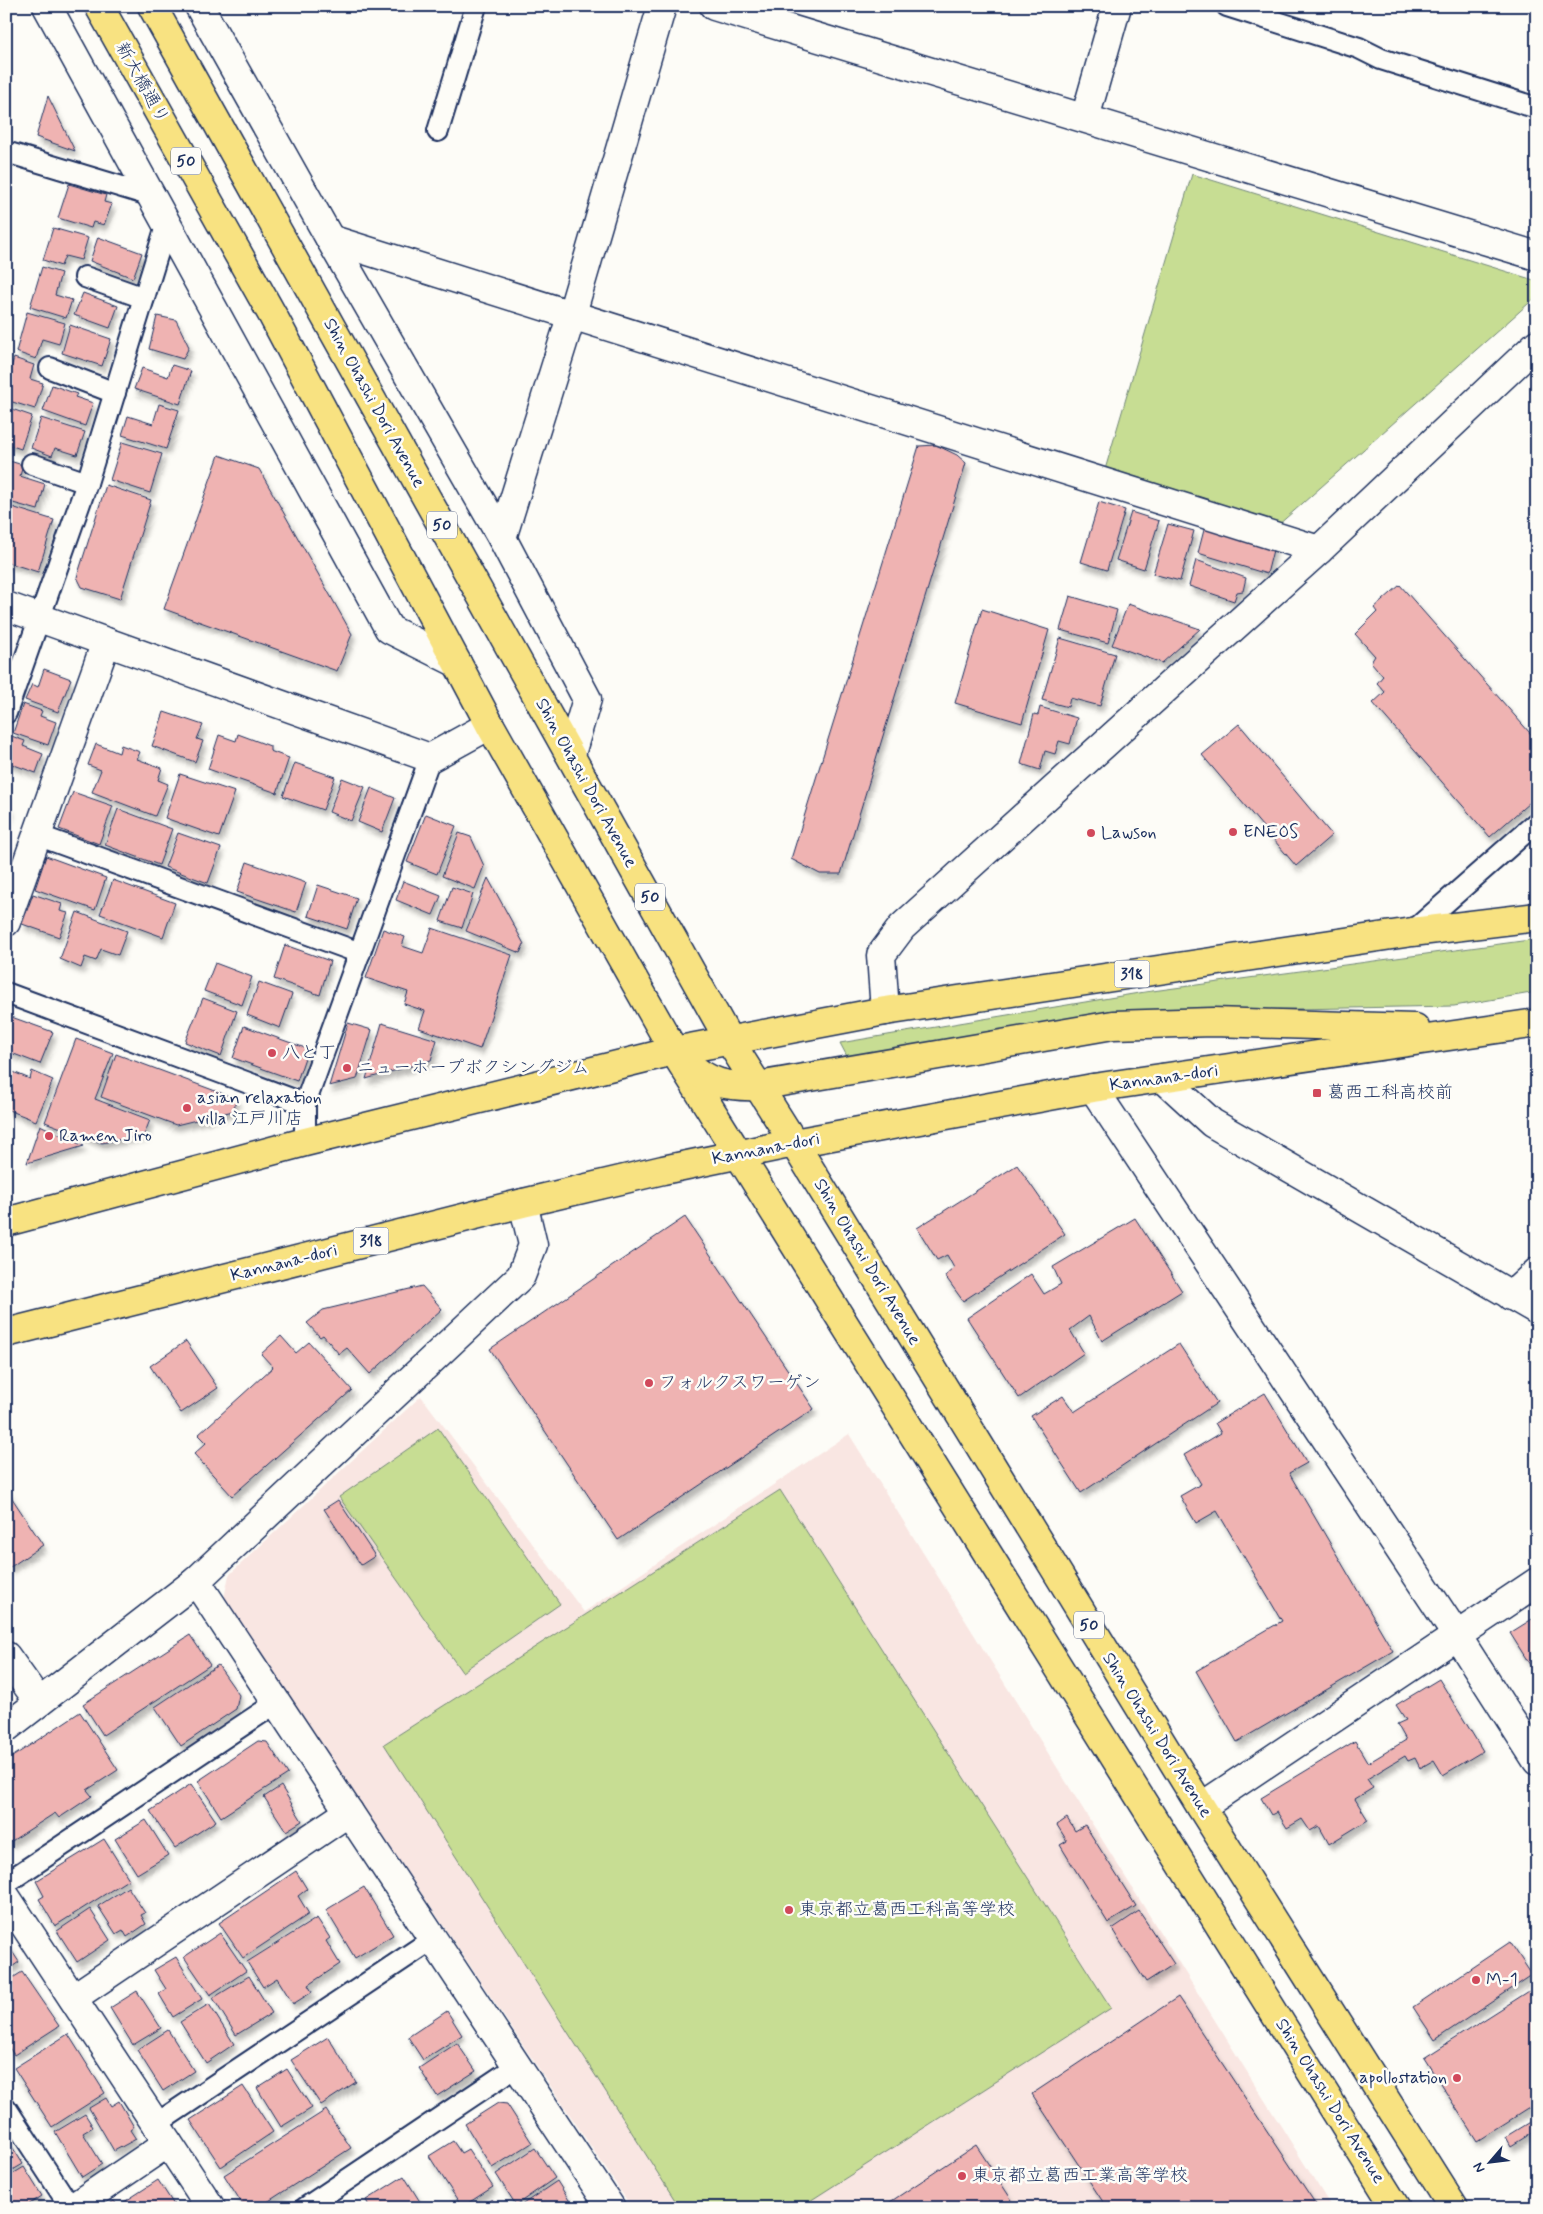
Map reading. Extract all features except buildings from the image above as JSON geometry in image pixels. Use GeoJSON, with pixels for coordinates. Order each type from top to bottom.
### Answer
{"type":"FeatureCollection","features":[{"type":"Feature","properties":{"kind":"main road","name":"新大橋通り"},"geometry":{"type":"LineString","coordinates":[[99,6],[272,316]]}},
{"type":"Feature","properties":{"kind":"main road","name":"Shin Ohashi Dori Avenue"},"geometry":{"type":"LineString","coordinates":[[152,6],[729,1040],[1201,1807],[1454,2208]]}},
{"type":"Feature","properties":{"kind":"main road","name":"Shin Ohashi Dori Avenue"},"geometry":{"type":"LineString","coordinates":[[272,316],[490,725],[674,1051],[1396,2208]]}},
{"type":"Feature","properties":{"kind":"main road","name":"318"},"geometry":{"type":"LineString","coordinates":[[6,1222],[305,1142],[674,1051],[729,1040],[885,1011],[1412,932],[1537,916]]}},
{"type":"Feature","properties":{"kind":"main road"},"geometry":{"type":"LineString","coordinates":[[674,1051],[695,1071],[710,1081],[735,1087],[758,1086],[1113,1025],[1213,1022],[1489,1030]]}},
{"type":"Feature","properties":{"kind":"main road","name":"Kannana-dori"},"geometry":{"type":"LineString","coordinates":[[6,1333],[523,1203],[663,1170],[794,1143],[1093,1088],[1537,1023]]}},
{"type":"Feature","properties":{"kind":"street"},"geometry":{"type":"LineString","coordinates":[[47,6],[389,629],[457,663]]}},
{"type":"Feature","properties":{"kind":"street"},"geometry":{"type":"LineString","coordinates":[[199,6],[502,538],[587,699],[570,754]]}},
{"type":"Feature","properties":{"kind":"street"},"geometry":{"type":"LineString","coordinates":[[502,538],[571,317],[662,6]]}},
{"type":"Feature","properties":{"kind":"street"},"geometry":{"type":"LineString","coordinates":[[714,6],[1537,256]]}},
{"type":"Feature","properties":{"kind":"street"},"geometry":{"type":"LineString","coordinates":[[1085,118],[1117,6]]}},
{"type":"Feature","properties":{"kind":"street"},"geometry":{"type":"LineString","coordinates":[[330,239],[571,317],[1319,550]]}},
{"type":"Feature","properties":{"kind":"street"},"geometry":{"type":"LineString","coordinates":[[885,1011],[881,955],[902,927],[1319,550],[1537,344]]}},
{"type":"Feature","properties":{"kind":"street"},"geometry":{"type":"LineString","coordinates":[[6,606],[430,758],[490,725]]}},
{"type":"Feature","properties":{"kind":"street"},"geometry":{"type":"LineString","coordinates":[[6,922],[106,642]]}},
{"type":"Feature","properties":{"kind":"street"},"geometry":{"type":"LineString","coordinates":[[1163,1078],[1212,1123],[1537,1310]]}},
{"type":"Feature","properties":{"kind":"street"},"geometry":{"type":"LineString","coordinates":[[1093,1088],[1457,1636],[1537,1761]]}},
{"type":"Feature","properties":{"kind":"street"},"geometry":{"type":"LineString","coordinates":[[6,1728],[196,1581],[520,1276],[533,1245],[523,1203]]}},
{"type":"Feature","properties":{"kind":"street"},"geometry":{"type":"LineString","coordinates":[[1511,1296],[1537,1272]]}},
{"type":"Feature","properties":{"kind":"street"},"geometry":{"type":"LineString","coordinates":[[196,1581],[611,2208]]}},
{"type":"Feature","properties":{"kind":"street"},"geometry":{"type":"LineString","coordinates":[[1201,1807],[1537,1582]]}},
{"type":"Feature","properties":{"kind":"street"},"geometry":{"type":"LineString","coordinates":[[6,1656],[39,1702]]}},
{"type":"Feature","properties":{"kind":"street"},"geometry":{"type":"LineString","coordinates":[[73,1998],[349,1812]]}},
{"type":"Feature","properties":{"kind":"street"},"geometry":{"type":"LineString","coordinates":[[7,1895],[211,2208]]}},
{"type":"Feature","properties":{"kind":"street"},"geometry":{"type":"LineString","coordinates":[[71,2208],[162,2134]]}},
{"type":"Feature","properties":{"kind":"lane"},"geometry":{"type":"LineString","coordinates":[[438,131],[476,6]]}},
{"type":"Feature","properties":{"kind":"lane"},"geometry":{"type":"LineString","coordinates":[[1226,6],[1359,48],[1381,59],[1537,108]]}},
{"type":"Feature","properties":{"kind":"lane"},"geometry":{"type":"LineString","coordinates":[[6,152],[152,196]]}},
{"type":"Feature","properties":{"kind":"lane"},"geometry":{"type":"LineString","coordinates":[[6,713],[87,483],[167,223]]}},
{"type":"Feature","properties":{"kind":"lane"},"geometry":{"type":"LineString","coordinates":[[85,277],[144,298]]}},
{"type":"Feature","properties":{"kind":"lane"},"geometry":{"type":"LineString","coordinates":[[50,368],[115,393]]}},
{"type":"Feature","properties":{"kind":"lane"},"geometry":{"type":"LineString","coordinates":[[32,464],[87,483]]}},
{"type":"Feature","properties":{"kind":"lane"},"geometry":{"type":"LineString","coordinates":[[305,1142],[305,1104],[430,758]]}},
{"type":"Feature","properties":{"kind":"lane"},"geometry":{"type":"LineString","coordinates":[[1412,932],[1537,822]]}},
{"type":"Feature","properties":{"kind":"lane"},"geometry":{"type":"LineString","coordinates":[[37,835],[360,953]]}},
{"type":"Feature","properties":{"kind":"lane"},"geometry":{"type":"LineString","coordinates":[[6,994],[305,1104]]}},
{"type":"Feature","properties":{"kind":"lane"},"geometry":{"type":"LineString","coordinates":[[7,1895],[276,1703]]}},
{"type":"Feature","properties":{"kind":"lane"},"geometry":{"type":"LineString","coordinates":[[162,2134],[433,1939]]}},
{"type":"Feature","properties":{"kind":"lane"},"geometry":{"type":"LineString","coordinates":[[305,2208],[517,2066]]}},
{"type":"Feature","properties":{"kind":"lane"},"geometry":{"type":"LineString","coordinates":[[6,2108],[71,2208]]}},
{"type":"Feature","properties":{"kind":"shaded area","name":"東京都立葛西工科高等学校"},"geometry":{"type":"Polygon","coordinates":[[[421,1396],[584,1612],[849,1434],[1332,2208],[632,2208],[224,1598],[229,1575],[421,1396]]]}},
{"type":"Feature","properties":{"kind":"green space"},"geometry":{"type":"Polygon","coordinates":[[[1192,174],[1537,281],[1537,296],[1277,526],[1104,473],[1192,174]]]}},
{"type":"Feature","properties":{"kind":"green space"},"geometry":{"type":"Polygon","coordinates":[[[1537,939],[1537,992],[1454,1006],[1136,1012],[850,1062],[840,1043],[1145,992],[1537,939]]]}},
{"type":"Feature","properties":{"kind":"green space"},"geometry":{"type":"Polygon","coordinates":[[[438,1428],[560,1604],[462,1672],[339,1497],[438,1428]]]}},
{"type":"Feature","properties":{"kind":"green space"},"geometry":{"type":"Polygon","coordinates":[[[780,1490],[1111,2008],[799,2208],[680,2208],[384,1744],[780,1490]]]}},
{"type":"Feature","properties":{"kind":"place","name":"ENEOS"},"geometry":{"type":"Point","coordinates":[1233,832]}},
{"type":"Feature","properties":{"kind":"place","name":"Lawson"},"geometry":{"type":"Point","coordinates":[1091,833]}},
{"type":"Feature","properties":{"kind":"place","name":"八と丁"},"geometry":{"type":"Point","coordinates":[272,1053]}},
{"type":"Feature","properties":{"kind":"place","name":"ニューホープボクシングジム"},"geometry":{"type":"Point","coordinates":[347,1068]}},
{"type":"Feature","properties":{"kind":"place","name":"葛西工科高校前"},"geometry":{"type":"Point","coordinates":[1317,1093]}},
{"type":"Feature","properties":{"kind":"place","name":"asian relaxation villa 江戸川店"},"geometry":{"type":"Point","coordinates":[187,1108]}},
{"type":"Feature","properties":{"kind":"place","name":"Ramen Jiro"},"geometry":{"type":"Point","coordinates":[49,1136]}},
{"type":"Feature","properties":{"kind":"place","name":"フォルクスワーゲン"},"geometry":{"type":"Point","coordinates":[649,1383]}},
{"type":"Feature","properties":{"kind":"place","name":"東京都立葛西工科高等学校"},"geometry":{"type":"Point","coordinates":[789,1910]}},
{"type":"Feature","properties":{"kind":"place","name":"M-1"},"geometry":{"type":"Point","coordinates":[1476,1980]}},
{"type":"Feature","properties":{"kind":"place","name":"apollostation"},"geometry":{"type":"Point","coordinates":[1457,2078]}},
{"type":"Feature","properties":{"kind":"place","name":"東京都立葛西工業高等学校"},"geometry":{"type":"Point","coordinates":[962,2176]}}]}
